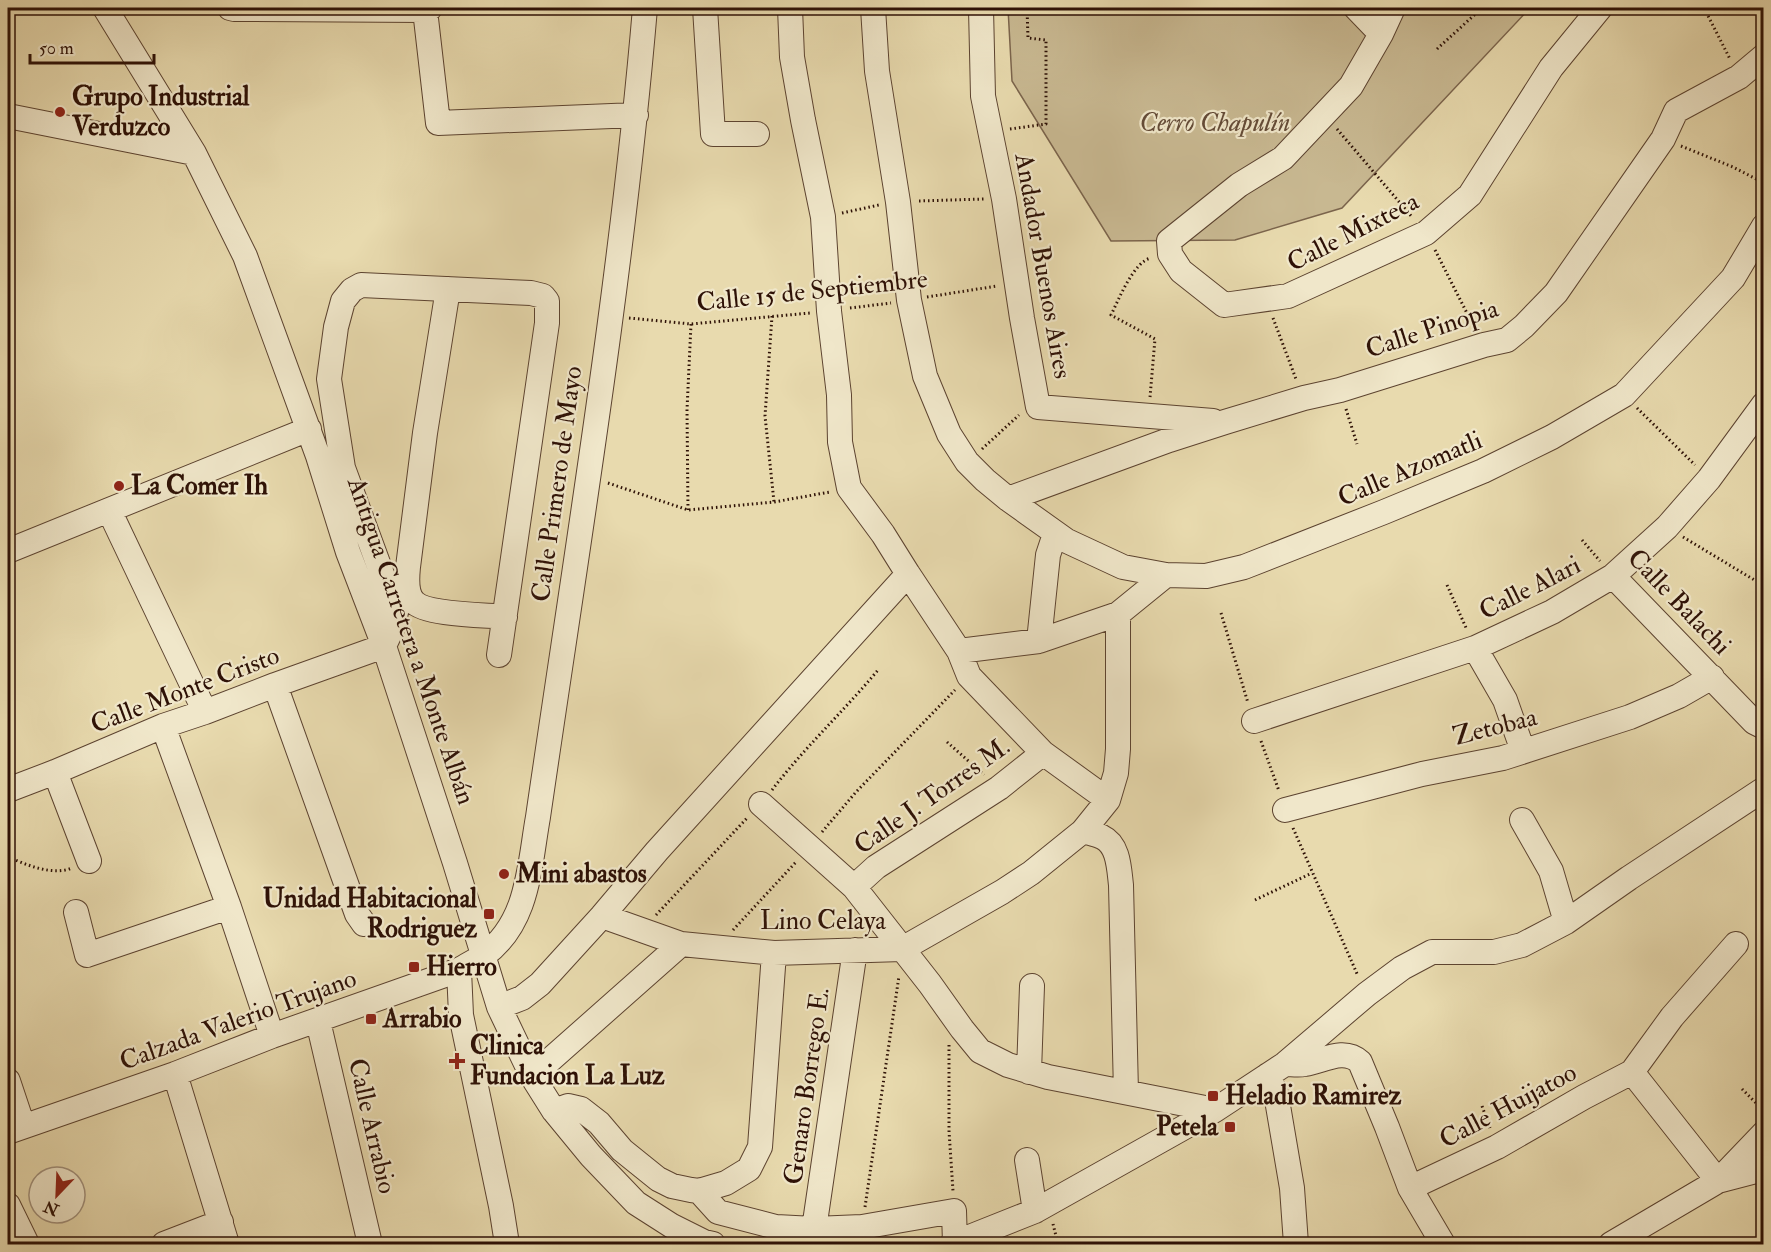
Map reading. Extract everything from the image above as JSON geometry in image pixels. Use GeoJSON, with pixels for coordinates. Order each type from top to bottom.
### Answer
{"type":"FeatureCollection","features":[{"type":"Feature","properties":{"kind":"street","name":"Antigua Carretera a Monte Albán"},"geometry":{"type":"LineString","coordinates":[[105,8],[194,153],[245,256],[309,429],[348,552],[384,646],[499,1007],[532,1076],[554,1112],[591,1156],[636,1203],[672,1226],[713,1245]]}},
{"type":"Feature","properties":{"kind":"street"},"geometry":{"type":"LineString","coordinates":[[230,8],[428,9],[438,123],[636,115]]}},
{"type":"Feature","properties":{"kind":"street","name":"Calle Primero de Mayo"},"geometry":{"type":"LineString","coordinates":[[484,955],[511,928],[523,902],[538,817],[610,316],[636,115],[645,8]]}},
{"type":"Feature","properties":{"kind":"street"},"geometry":{"type":"LineString","coordinates":[[705,8],[713,134],[757,134]]}},
{"type":"Feature","properties":{"kind":"street"},"geometry":{"type":"LineString","coordinates":[[790,8],[792,57],[823,217],[840,442],[849,488],[883,534],[959,651],[969,676],[1043,753],[1108,800],[1116,773],[1118,749],[1118,614]]}},
{"type":"Feature","properties":{"kind":"street","name":"Calle Azomatli"},"geometry":{"type":"LineString","coordinates":[[873,8],[877,71],[898,202],[909,300],[925,376],[949,434],[967,462],[1008,499],[1055,534],[1123,567],[1166,575],[1206,576],[1244,567],[1483,471],[1552,437],[1624,395],[1733,278],[1764,226]]}},
{"type":"Feature","properties":{"kind":"street","name":"Andador Buenos Aires"},"geometry":{"type":"LineString","coordinates":[[981,8],[983,96],[1004,199],[1038,407],[1168,429],[1225,422]]}},
{"type":"Feature","properties":{"kind":"street"},"geometry":{"type":"LineString","coordinates":[[1356,8],[1381,34]]}},
{"type":"Feature","properties":{"kind":"street"},"geometry":{"type":"LineString","coordinates":[[1175,263],[1169,241],[1239,185],[1283,158],[1352,86],[1393,8]]}},
{"type":"Feature","properties":{"kind":"street","name":"Calle Mixteca"},"geometry":{"type":"LineString","coordinates":[[1175,263],[1224,305],[1288,297],[1426,233],[1470,195],[1551,68],[1600,8]]}},
{"type":"Feature","properties":{"kind":"street","name":"Calle Pinopia"},"geometry":{"type":"LineString","coordinates":[[1225,422],[1507,340],[1556,293],[1663,139],[1676,111],[1739,77],[1764,56]]}},
{"type":"Feature","properties":{"kind":"street"},"geometry":{"type":"LineString","coordinates":[[8,116],[194,153]]}},
{"type":"Feature","properties":{"kind":"street"},"geometry":{"type":"LineString","coordinates":[[384,646],[392,629],[396,612],[343,468],[328,379],[336,327],[343,301],[352,290],[361,285],[531,293],[543,296],[547,301],[547,323],[500,655]]}},
{"type":"Feature","properties":{"kind":"street"},"geometry":{"type":"LineString","coordinates":[[448,289],[425,433],[407,582],[409,596],[415,604],[429,609],[460,614],[505,616]]}},
{"type":"Feature","properties":{"kind":"street","name":"Calle Alari"},"geometry":{"type":"LineString","coordinates":[[1254,721],[1475,648],[1552,612],[1613,576],[1667,527],[1709,479],[1764,404]]}},
{"type":"Feature","properties":{"kind":"street"},"geometry":{"type":"LineString","coordinates":[[8,551],[309,429]]}},
{"type":"Feature","properties":{"kind":"street"},"geometry":{"type":"LineString","coordinates":[[1008,499],[1168,429]]}},
{"type":"Feature","properties":{"kind":"street"},"geometry":{"type":"LineString","coordinates":[[109,510],[205,712]]}},
{"type":"Feature","properties":{"kind":"street"},"geometry":{"type":"LineString","coordinates":[[1039,641],[1048,555],[1055,534]]}},
{"type":"Feature","properties":{"kind":"street"},"geometry":{"type":"LineString","coordinates":[[499,1007],[522,998],[540,984],[908,574]]}},
{"type":"Feature","properties":{"kind":"street"},"geometry":{"type":"LineString","coordinates":[[959,651],[1039,641],[1118,614],[1166,575]]}},
{"type":"Feature","properties":{"kind":"street","name":"Calle Balachi"},"geometry":{"type":"LineString","coordinates":[[1613,576],[1754,722],[1764,727]]}},
{"type":"Feature","properties":{"kind":"street","name":"Calle Monte Cristo"},"geometry":{"type":"LineString","coordinates":[[8,790],[163,726],[384,646]]}},
{"type":"Feature","properties":{"kind":"street"},"geometry":{"type":"LineString","coordinates":[[1475,648],[1504,700],[1523,751]]}},
{"type":"Feature","properties":{"kind":"street","name":"Zetobaa"},"geometry":{"type":"LineString","coordinates":[[1285,810],[1422,774],[1503,758],[1630,717],[1679,696],[1712,677]]}},
{"type":"Feature","properties":{"kind":"street"},"geometry":{"type":"LineString","coordinates":[[275,685],[360,919]]}},
{"type":"Feature","properties":{"kind":"street"},"geometry":{"type":"LineString","coordinates":[[163,726],[229,907],[272,1036]]}},
{"type":"Feature","properties":{"kind":"street","name":"Calle J. Torres M."},"geometry":{"type":"LineString","coordinates":[[854,887],[876,867],[999,788],[1043,753]]}},
{"type":"Feature","properties":{"kind":"street"},"geometry":{"type":"LineString","coordinates":[[55,772],[89,861]]}},
{"type":"Feature","properties":{"kind":"street"},"geometry":{"type":"LineString","coordinates":[[699,1191],[718,1212],[776,1227],[814,1229],[862,1227],[954,1211],[954,1244],[1035,1211],[1215,1110],[1276,1069],[1402,968],[1432,952],[1494,952],[1522,945],[1566,922],[1764,789]]}},
{"type":"Feature","properties":{"kind":"street","name":"Lino Celaya"},"geometry":{"type":"LineString","coordinates":[[602,916],[681,944],[774,953],[902,949],[1031,873],[1083,831],[1108,800]]}},
{"type":"Feature","properties":{"kind":"street"},"geometry":{"type":"LineString","coordinates":[[761,804],[854,887],[980,1051],[1008,1065],[1029,1072],[1215,1110]]}},
{"type":"Feature","properties":{"kind":"street"},"geometry":{"type":"LineString","coordinates":[[1522,820],[1551,871],[1566,922]]}},
{"type":"Feature","properties":{"kind":"street"},"geometry":{"type":"LineString","coordinates":[[1083,831],[1103,837],[1112,846],[1118,861],[1121,885],[1126,1092]]}},
{"type":"Feature","properties":{"kind":"street"},"geometry":{"type":"LineString","coordinates":[[76,912],[87,955],[229,907]]}},
{"type":"Feature","properties":{"kind":"street"},"geometry":{"type":"LineString","coordinates":[[532,1076],[681,944]]}},
{"type":"Feature","properties":{"kind":"street","name":"Calle Huijatoo"},"geometry":{"type":"LineString","coordinates":[[1410,1188],[1497,1147],[1632,1072],[1672,1017],[1736,945]]}},
{"type":"Feature","properties":{"kind":"street","name":"Genaro Borrego E."},"geometry":{"type":"LineString","coordinates":[[814,1229],[855,950]]}},
{"type":"Feature","properties":{"kind":"street"},"geometry":{"type":"LineString","coordinates":[[554,1112],[568,1106],[581,1109],[598,1123],[622,1150],[658,1179],[672,1186],[699,1191],[726,1183],[748,1169],[760,1147],[774,953]]}},
{"type":"Feature","properties":{"kind":"street","name":"Calzada Valerio Trujano"},"geometry":{"type":"LineString","coordinates":[[15,1129],[175,1074],[272,1036],[459,970],[484,955]]}},
{"type":"Feature","properties":{"kind":"street"},"geometry":{"type":"LineString","coordinates":[[459,970],[460,1015],[501,1206],[507,1245]]}},
{"type":"Feature","properties":{"kind":"street"},"geometry":{"type":"LineString","coordinates":[[1029,1072],[1032,986]]}},
{"type":"Feature","properties":{"kind":"street","name":"Calle Arrabio"},"geometry":{"type":"LineString","coordinates":[[318,1021],[370,1245]]}},
{"type":"Feature","properties":{"kind":"street"},"geometry":{"type":"LineString","coordinates":[[1276,1069],[1303,1065],[1341,1054],[1354,1056],[1360,1062],[1410,1188],[1443,1245]]}},
{"type":"Feature","properties":{"kind":"street"},"geometry":{"type":"LineString","coordinates":[[1276,1069],[1276,1094],[1292,1188],[1296,1245]]}},
{"type":"Feature","properties":{"kind":"street"},"geometry":{"type":"LineString","coordinates":[[1632,1072],[1718,1181]]}},
{"type":"Feature","properties":{"kind":"street"},"geometry":{"type":"LineString","coordinates":[[164,1245],[224,1233],[175,1074]]}},
{"type":"Feature","properties":{"kind":"street"},"geometry":{"type":"LineString","coordinates":[[8,1081],[15,1129]]}},
{"type":"Feature","properties":{"kind":"street"},"geometry":{"type":"LineString","coordinates":[[1611,1245],[1718,1181],[1764,1133]]}},
{"type":"Feature","properties":{"kind":"street"},"geometry":{"type":"LineString","coordinates":[[1028,1160],[1035,1211]]}},
{"type":"Feature","properties":{"kind":"street"},"geometry":{"type":"LineString","coordinates":[[1718,1181],[1764,1169]]}},
{"type":"Feature","properties":{"kind":"street"},"geometry":{"type":"LineString","coordinates":[[8,1205],[27,1245]]}},
{"type":"Feature","properties":{"kind":"path"},"geometry":{"type":"LineString","coordinates":[[990,132],[1046,124],[1046,40],[1028,38],[1027,8]]}},
{"type":"Feature","properties":{"kind":"path"},"geometry":{"type":"LineString","coordinates":[[1437,49],[1482,8]]}},
{"type":"Feature","properties":{"kind":"path"},"geometry":{"type":"LineString","coordinates":[[1704,8],[1739,77]]}},
{"type":"Feature","properties":{"kind":"path"},"geometry":{"type":"LineString","coordinates":[[1663,139],[1733,167],[1764,183]]}},
{"type":"Feature","properties":{"kind":"path"},"geometry":{"type":"LineString","coordinates":[[1168,429],[1149,396],[1155,339],[1111,315],[1124,288],[1146,258],[1175,263]]}},
{"type":"Feature","properties":{"kind":"path","name":"Calle 15 de Septiembre"},"geometry":{"type":"LineString","coordinates":[[610,316],[691,324],[829,311],[1017,282]]}},
{"type":"Feature","properties":{"kind":"path"},"geometry":{"type":"LineString","coordinates":[[1265,299],[1304,398]]}},
{"type":"Feature","properties":{"kind":"path"},"geometry":{"type":"LineString","coordinates":[[772,315],[765,416],[774,502]]}},
{"type":"Feature","properties":{"kind":"path"},"geometry":{"type":"LineString","coordinates":[[688,510],[687,410],[691,324]]}},
{"type":"Feature","properties":{"kind":"path"},"geometry":{"type":"LineString","coordinates":[[1340,390],[1357,444]]}},
{"type":"Feature","properties":{"kind":"path"},"geometry":{"type":"LineString","coordinates":[[1624,395],[1709,479]]}},
{"type":"Feature","properties":{"kind":"path"},"geometry":{"type":"LineString","coordinates":[[967,462],[1026,408],[1038,407]]}},
{"type":"Feature","properties":{"kind":"path"},"geometry":{"type":"LineString","coordinates":[[588,476],[688,510],[774,502],[849,488]]}},
{"type":"Feature","properties":{"kind":"path"},"geometry":{"type":"LineString","coordinates":[[1667,527],[1755,581]]}},
{"type":"Feature","properties":{"kind":"path","name":"Calle Balachi"},"geometry":{"type":"LineString","coordinates":[[1582,540],[1613,576]]}},
{"type":"Feature","properties":{"kind":"path"},"geometry":{"type":"LineString","coordinates":[[1447,585],[1475,648]]}},
{"type":"Feature","properties":{"kind":"path"},"geometry":{"type":"LineString","coordinates":[[717,947],[856,792],[969,676]]}},
{"type":"Feature","properties":{"kind":"path"},"geometry":{"type":"LineString","coordinates":[[947,742],[999,788]]}},
{"type":"Feature","properties":{"kind":"path"},"geometry":{"type":"LineString","coordinates":[[1285,810],[1344,948],[1367,994]]}},
{"type":"Feature","properties":{"kind":"path"},"geometry":{"type":"LineString","coordinates":[[8,857],[32,867],[63,872],[89,861]]}},
{"type":"Feature","properties":{"kind":"path"},"geometry":{"type":"LineString","coordinates":[[1255,900],[1312,873]]}},
{"type":"Feature","properties":{"kind":"path"},"geometry":{"type":"LineString","coordinates":[[862,1227],[902,949]]}},
{"type":"Feature","properties":{"kind":"path"},"geometry":{"type":"LineString","coordinates":[[950,1012],[948,1071],[954,1211]]}},
{"type":"Feature","properties":{"kind":"path"},"geometry":{"type":"LineString","coordinates":[[1742,1089],[1764,1111]]}},
{"type":"Feature","properties":{"kind":"green space","name":"Cerro Chapulín"},"geometry":{"type":"Polygon","coordinates":[[[1008,8],[1530,8],[1342,208],[1235,240],[1111,241],[1012,81],[1008,8]]]}},
{"type":"Feature","properties":{"kind":"place","name":"Grupo Industrial Verduzco"},"geometry":{"type":"Point","coordinates":[60,112]}},
{"type":"Feature","properties":{"kind":"place","name":"La Comer Ih"},"geometry":{"type":"Point","coordinates":[119,486]}},
{"type":"Feature","properties":{"kind":"place","name":"Mini abastos"},"geometry":{"type":"Point","coordinates":[504,874]}},
{"type":"Feature","properties":{"kind":"place","name":"Unidad Habitacional Rodriguez"},"geometry":{"type":"Point","coordinates":[489,914]}},
{"type":"Feature","properties":{"kind":"place","name":"Hierro"},"geometry":{"type":"Point","coordinates":[414,967]}},
{"type":"Feature","properties":{"kind":"place","name":"Arrabio"},"geometry":{"type":"Point","coordinates":[371,1019]}},
{"type":"Feature","properties":{"kind":"place","name":"Clinica Fundacion La Luz"},"geometry":{"type":"Point","coordinates":[457,1061]}},
{"type":"Feature","properties":{"kind":"place","name":"Heladio Ramirez"},"geometry":{"type":"Point","coordinates":[1213,1096]}},
{"type":"Feature","properties":{"kind":"place","name":"Petela"},"geometry":{"type":"Point","coordinates":[1230,1127]}}]}
